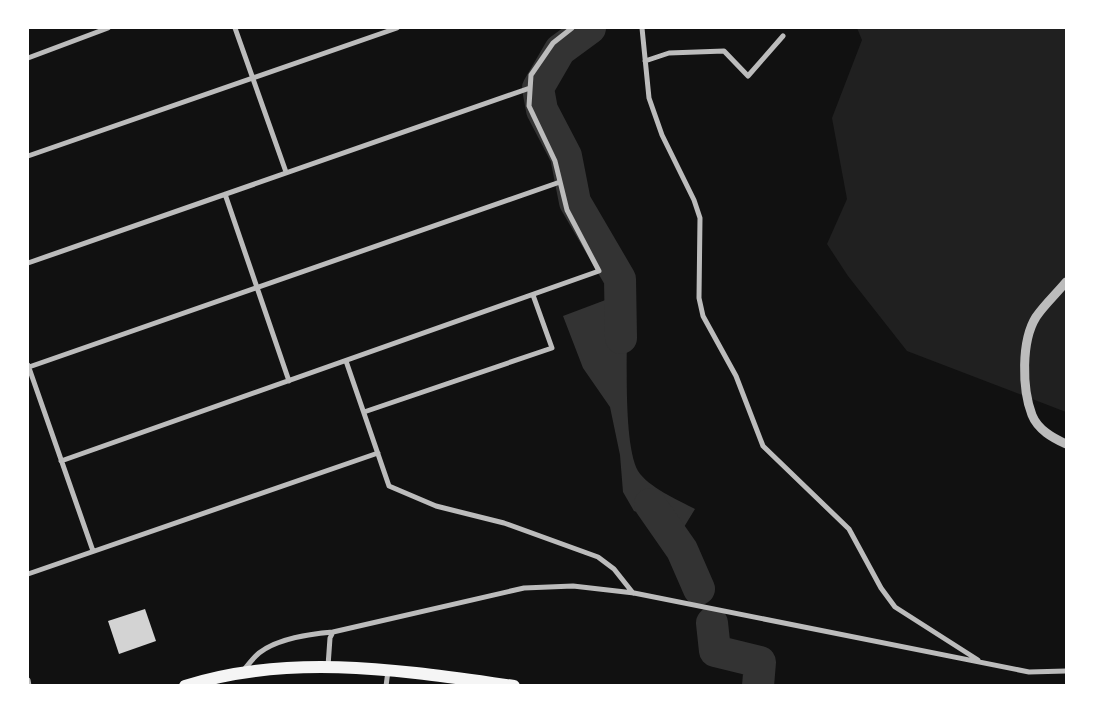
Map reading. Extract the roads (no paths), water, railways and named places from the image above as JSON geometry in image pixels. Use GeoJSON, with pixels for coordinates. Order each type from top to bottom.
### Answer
{"type":"FeatureCollection","features":[{"type":"Feature","properties":{"kind":"main road"},"geometry":{"type":"LineString","coordinates":[[185,686],[240,673],[328,667],[388,670],[514,686]]}},
{"type":"Feature","properties":{"kind":"street"},"geometry":{"type":"LineString","coordinates":[[28,58],[108,28]]}},
{"type":"Feature","properties":{"kind":"street"},"geometry":{"type":"LineString","coordinates":[[236,28],[286,172]]}},
{"type":"Feature","properties":{"kind":"street"},"geometry":{"type":"LineString","coordinates":[[28,156],[397,28]]}},
{"type":"Feature","properties":{"kind":"street"},"geometry":{"type":"LineString","coordinates":[[61,461],[599,271],[567,210],[555,161],[529,106],[531,75],[553,42],[572,28]]}},
{"type":"Feature","properties":{"kind":"street"},"geometry":{"type":"LineString","coordinates":[[642,28],[649,98],[662,135],[694,200],[700,218],[699,298],[703,316],[736,376],[763,446],[849,529],[881,588],[895,607],[981,662]]}},
{"type":"Feature","properties":{"kind":"street"},"geometry":{"type":"LineString","coordinates":[[645,61],[669,52],[724,51],[748,76],[783,36]]}},
{"type":"Feature","properties":{"kind":"street"},"geometry":{"type":"LineString","coordinates":[[28,263],[530,88]]}},
{"type":"Feature","properties":{"kind":"street"},"geometry":{"type":"LineString","coordinates":[[93,551],[28,365],[257,288],[560,182]]}},
{"type":"Feature","properties":{"kind":"street"},"geometry":{"type":"LineString","coordinates":[[224,194],[289,381]]}},
{"type":"Feature","properties":{"kind":"street"},"geometry":{"type":"LineString","coordinates":[[1066,282],[1036,318],[1025,350],[1025,382],[1032,416],[1050,437],[1066,444]]}},
{"type":"Feature","properties":{"kind":"street"},"geometry":{"type":"LineString","coordinates":[[364,412],[552,348],[533,294]]}},
{"type":"Feature","properties":{"kind":"street"},"geometry":{"type":"LineString","coordinates":[[346,361],[389,486],[436,506],[504,523],[598,557],[614,570],[634,593]]}},
{"type":"Feature","properties":{"kind":"street"},"geometry":{"type":"LineString","coordinates":[[28,574],[378,453]]}},
{"type":"Feature","properties":{"kind":"street"},"geometry":{"type":"LineString","coordinates":[[240,673],[259,653],[278,644],[310,634],[333,632],[524,588],[573,586],[634,593],[1029,672],[1066,671]]}},
{"type":"Feature","properties":{"kind":"street"},"geometry":{"type":"LineString","coordinates":[[328,667],[330,638],[333,632]]}},
{"type":"Feature","properties":{"kind":"street"},"geometry":{"type":"LineString","coordinates":[[386,686],[388,670]]}},
{"type":"Feature","properties":{"kind":"street"},"geometry":{"type":"LineString","coordinates":[[28,680],[29,686]]}},
{"type":"Feature","properties":{"kind":"waterway"},"geometry":{"type":"LineString","coordinates":[[590,28],[560,50],[538,88],[542,110],[566,156],[575,202],[620,279],[621,338]]}},
{"type":"Feature","properties":{"kind":"waterway"},"geometry":{"type":"LineString","coordinates":[[650,504],[682,550],[699,589]]}},
{"type":"Feature","properties":{"kind":"waterway"},"geometry":{"type":"LineString","coordinates":[[712,623],[715,651],[760,662],[758,686]]}}]}
